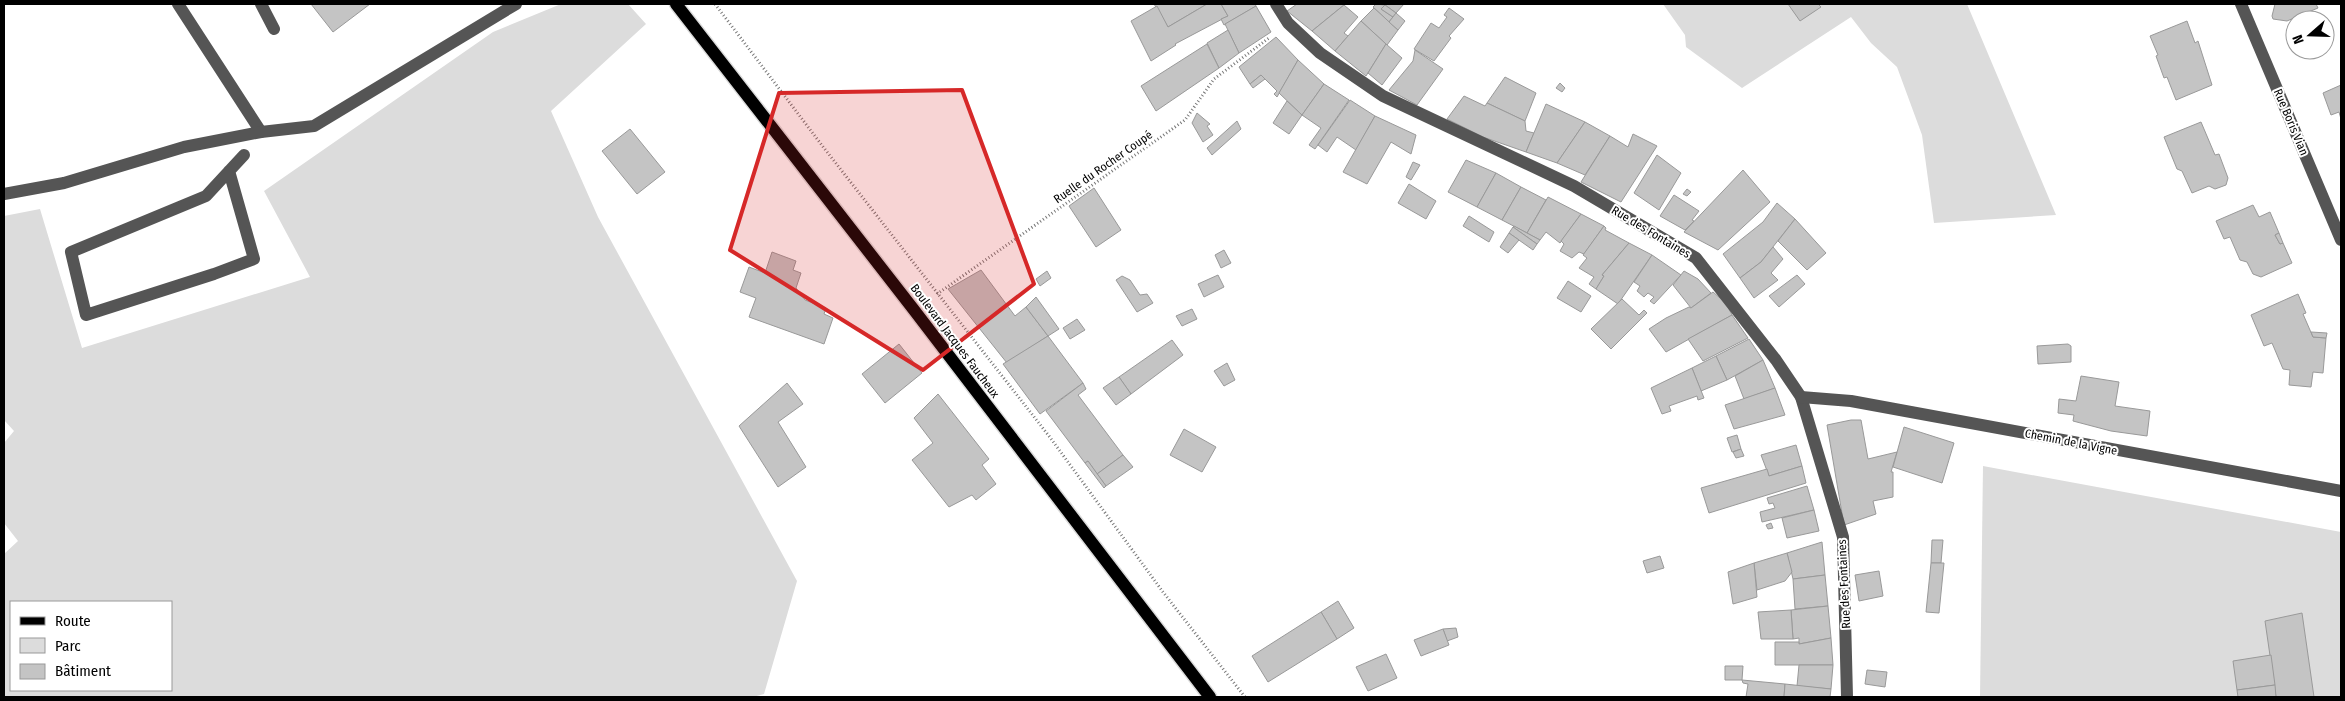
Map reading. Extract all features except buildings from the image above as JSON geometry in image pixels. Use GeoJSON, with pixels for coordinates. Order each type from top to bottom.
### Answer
{"type":"FeatureCollection","features":[{"type":"Feature","properties":{"kind":"main road","name":"Boulevard Jacques Faucheux"},"geometry":{"type":"LineString","coordinates":[[676,4],[914,310],[1210,697]]}},
{"type":"Feature","properties":{"kind":"street"},"geometry":{"type":"LineString","coordinates":[[178,4],[261,132]]}},
{"type":"Feature","properties":{"kind":"street"},"geometry":{"type":"LineString","coordinates":[[261,4],[274,29]]}},
{"type":"Feature","properties":{"kind":"street"},"geometry":{"type":"LineString","coordinates":[[4,194],[64,183],[184,148],[261,132],[314,126],[516,4]]}},
{"type":"Feature","properties":{"kind":"street","name":"Rue des Fontaines"},"geometry":{"type":"LineString","coordinates":[[1276,4],[1288,23],[1320,53],[1383,96],[1574,186],[1696,258],[1776,360],[1801,397],[1843,537],[1847,697]]}},
{"type":"Feature","properties":{"kind":"street","name":"Rue Boris Vian"},"geometry":{"type":"LineString","coordinates":[[2241,4],[2341,240]]}},
{"type":"Feature","properties":{"kind":"street"},"geometry":{"type":"LineString","coordinates":[[229,171],[254,259],[214,274],[86,314],[71,252],[206,196],[229,171],[244,155]]}},
{"type":"Feature","properties":{"kind":"street","name":"Chemin de la Vigne"},"geometry":{"type":"LineString","coordinates":[[1801,397],[1861,403],[2341,491]]}},
{"type":"Feature","properties":{"kind":"path"},"geometry":{"type":"LineString","coordinates":[[715,4],[1049,436],[1163,592],[1245,697]]}},
{"type":"Feature","properties":{"kind":"path","name":"Ruelle du Rocher Coupé"},"geometry":{"type":"LineString","coordinates":[[914,310],[1185,120],[1214,80],[1288,23]]}},
{"type":"Feature","properties":{"kind":"highlighted area"},"geometry":{"type":"Polygon","coordinates":[[[962,90],[1034,284],[923,370],[730,250],[779,93],[962,90]]]}},
{"type":"Feature","properties":{"kind":"green space"},"geometry":{"type":"Polygon","coordinates":[[[561,4],[628,4],[646,24],[551,111],[598,217],[797,581],[764,694],[753,697],[4,697],[4,554],[18,541],[4,523],[4,443],[14,431],[4,420],[4,216],[40,209],[82,348],[310,277],[264,191],[493,32],[561,4]]]}},
{"type":"Feature","properties":{"kind":"green space"},"geometry":{"type":"Polygon","coordinates":[[[1663,4],[1967,4],[2056,215],[1934,223],[1922,135],[1897,67],[1871,43],[1851,17],[1742,88],[1686,47],[1685,35],[1663,4]]]}},
{"type":"Feature","properties":{"kind":"green space"},"geometry":{"type":"Polygon","coordinates":[[[1983,466],[2341,532],[2341,697],[1980,697],[1983,466]]]}}]}
